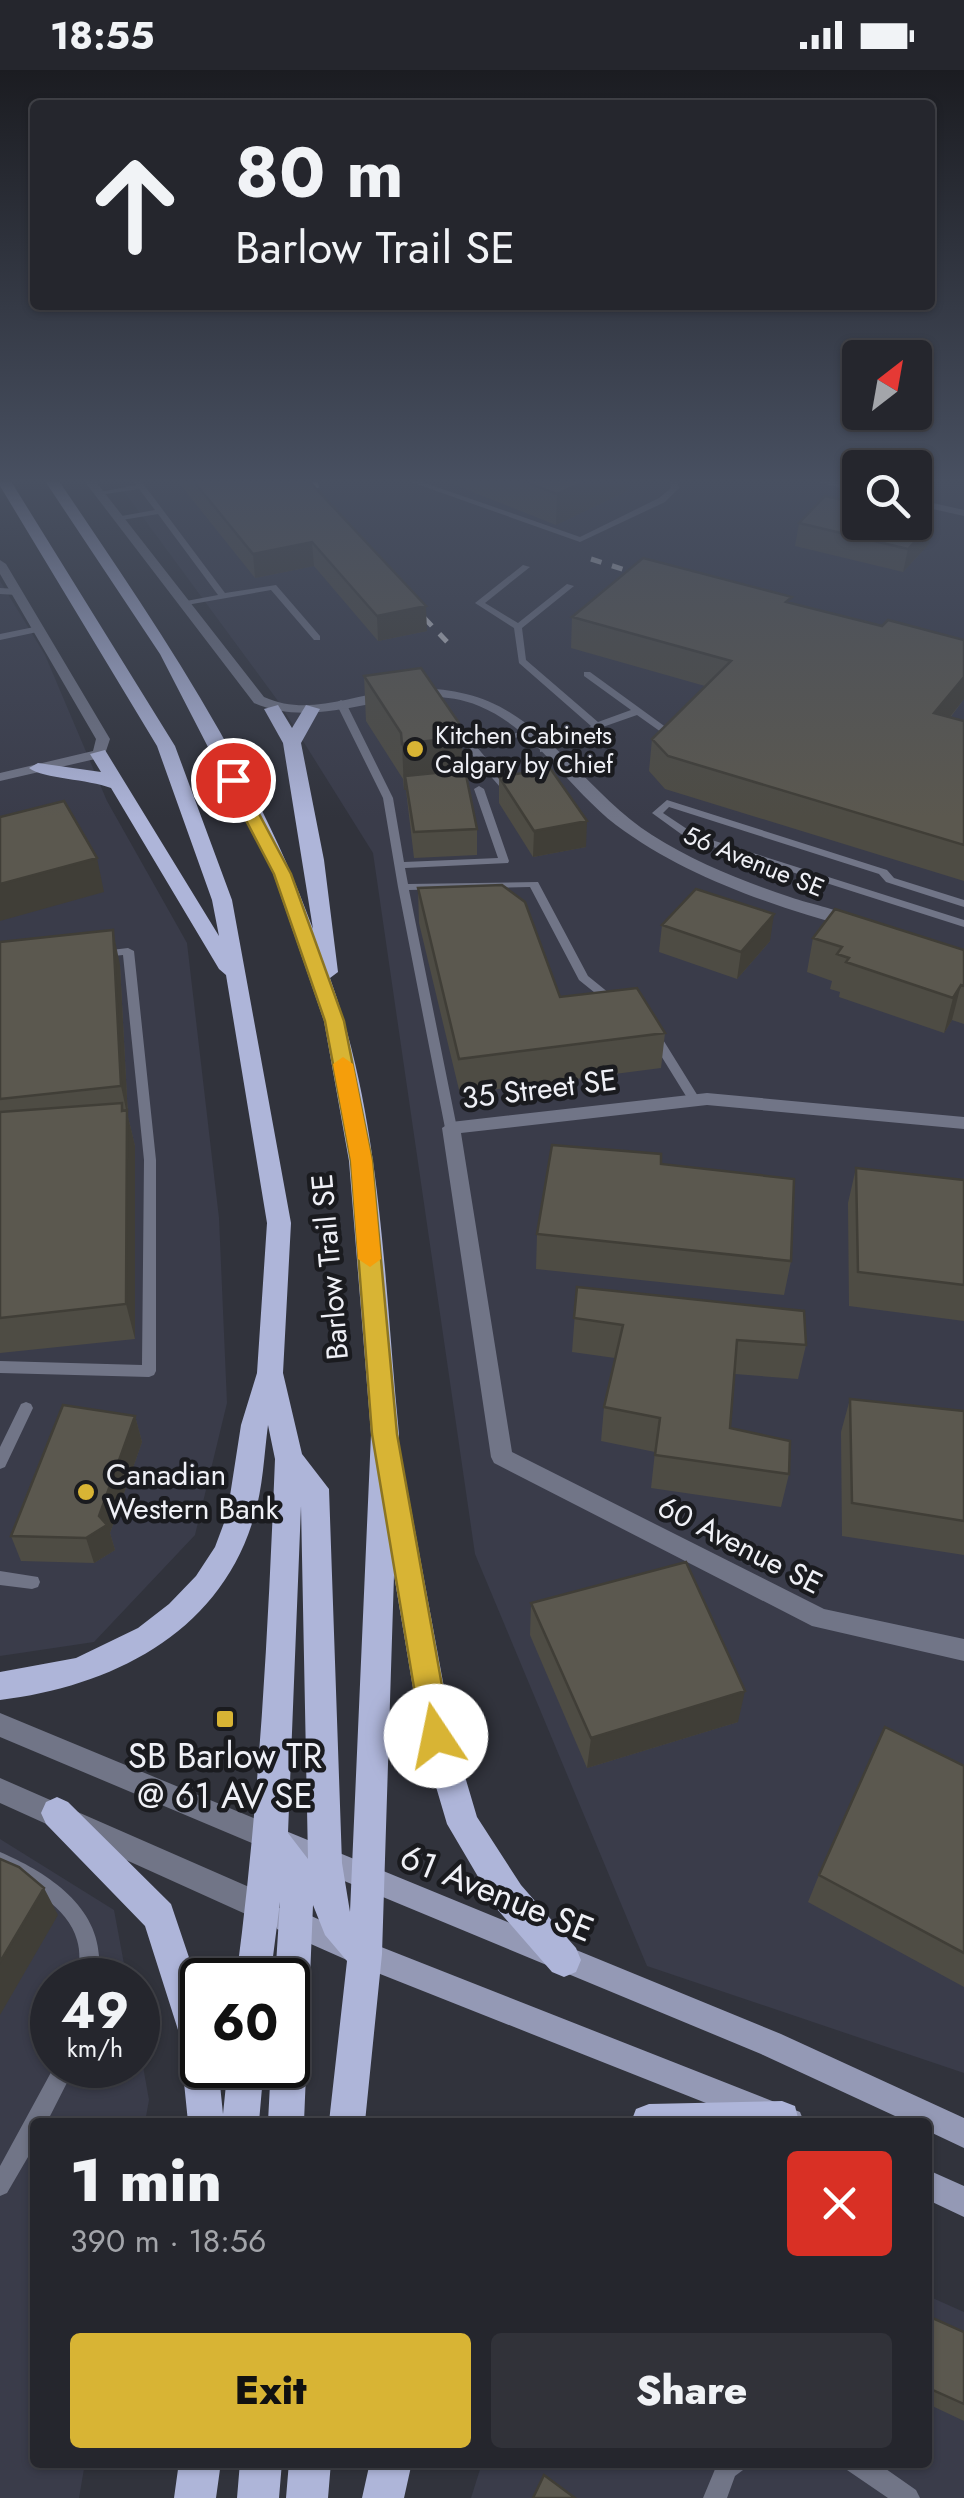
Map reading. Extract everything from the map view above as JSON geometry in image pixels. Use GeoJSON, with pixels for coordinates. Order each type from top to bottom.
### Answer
{"type":"FeatureCollection","features":[{"type":"Feature","properties":{"kind":"main road","name":"Barlow Trail SE"},"geometry":{"type":"LineString","coordinates":[[71,591],[166,746],[222,900],[278,1223],[270,1373],[288,1459],[282,1688],[271,1838],[256,1958]]}},
{"type":"Feature","properties":{"kind":"main road","name":"Barlow Trail SE"},"geometry":{"type":"LineString","coordinates":[[126,591],[168,654],[282,874],[334,1021],[361,1161],[385,1434],[364,1954],[347,2118]]}},
{"type":"Feature","properties":{"kind":"main road"},"geometry":{"type":"LineString","coordinates":[[272,709],[292,743],[314,860],[334,1021]]}},
{"type":"Feature","properties":{"kind":"main road"},"geometry":{"type":"LineString","coordinates":[[292,743],[312,709]]}},
{"type":"Feature","properties":{"kind":"main road"},"geometry":{"type":"LineString","coordinates":[[100,754],[239,986]]}},
{"type":"Feature","properties":{"kind":"main road"},"geometry":{"type":"LineString","coordinates":[[38,768],[91,774],[118,784]]}},
{"type":"Feature","properties":{"kind":"main road"},"geometry":{"type":"LineString","coordinates":[[0,1686],[75,1672],[129,1650],[182,1614],[222,1563],[240,1517],[259,1397],[270,1373]]}},
{"type":"Feature","properties":{"kind":"main road"},"geometry":{"type":"LineString","coordinates":[[385,1434],[436,1736],[463,1824],[509,1898],[564,1960]]}},
{"type":"Feature","properties":{"kind":"main road"},"geometry":{"type":"LineString","coordinates":[[288,1459],[315,1489],[325,1863],[330,1915],[342,1935],[364,1954]]}},
{"type":"Feature","properties":{"kind":"main road"},"geometry":{"type":"LineString","coordinates":[[57,1813],[159,1916],[196,2033],[206,2118]]}},
{"type":"Feature","properties":{"kind":"main road"},"geometry":{"type":"LineString","coordinates":[[271,1838],[298,1872],[286,2118]]}},
{"type":"Feature","properties":{"kind":"main road"},"geometry":{"type":"LineString","coordinates":[[240,2118],[244,2088]]}},
{"type":"Feature","properties":{"kind":"main road"},"geometry":{"type":"LineString","coordinates":[[194,2498],[199,2468]]}},
{"type":"Feature","properties":{"kind":"main road"},"geometry":{"type":"LineString","coordinates":[[258,2498],[260,2468]]}},
{"type":"Feature","properties":{"kind":"main road"},"geometry":{"type":"LineString","coordinates":[[306,2498],[309,2468]]}},
{"type":"Feature","properties":{"kind":"main road"},"geometry":{"type":"LineString","coordinates":[[383,2498],[390,2468]]}},
{"type":"Feature","properties":{"kind":"street"},"geometry":{"type":"LineString","coordinates":[[174,591],[258,700],[272,709]]}},
{"type":"Feature","properties":{"kind":"street"},"geometry":{"type":"LineString","coordinates":[[0,777],[100,754],[103,739],[16,592]]}},
{"type":"Feature","properties":{"kind":"street","name":"56 Avenue SE"},"geometry":{"type":"LineString","coordinates":[[272,709],[345,710],[407,692],[443,694],[486,704],[543,750],[560,774],[672,855],[747,889],[874,930]]}},
{"type":"Feature","properties":{"kind":"street","name":"35 Street SE"},"geometry":{"type":"LineString","coordinates":[[502,1457],[451,1128],[695,1101],[964,1122]]}},
{"type":"Feature","properties":{"kind":"street","name":"60 Avenue SE"},"geometry":{"type":"LineString","coordinates":[[502,1457],[820,1620],[964,1650]]}},
{"type":"Feature","properties":{"kind":"street","name":"61 Avenue SE"},"geometry":{"type":"LineString","coordinates":[[0,1725],[366,1880],[771,2044],[931,2118]]}},
{"type":"Feature","properties":{"kind":"street"},"geometry":{"type":"LineString","coordinates":[[0,1790],[364,1954],[778,2118]]}},
{"type":"Feature","properties":{"kind":"street","name":"61 Avenue SE"},"geometry":{"type":"LineString","coordinates":[[932,2118],[964,2133]]}},
{"type":"Feature","properties":{"kind":"street"},"geometry":{"type":"LineString","coordinates":[[932,2188],[964,2202]]}},
{"type":"Feature","properties":{"kind":"lane"},"geometry":{"type":"LineString","coordinates":[[5,591],[16,592]]}},
{"type":"Feature","properties":{"kind":"lane"},"geometry":{"type":"LineString","coordinates":[[220,591],[223,596]]}},
{"type":"Feature","properties":{"kind":"lane"},"geometry":{"type":"LineString","coordinates":[[184,604],[246,591]]}},
{"type":"Feature","properties":{"kind":"lane"},"geometry":{"type":"LineString","coordinates":[[277,591],[317,638]]}},
{"type":"Feature","properties":{"kind":"lane"},"geometry":{"type":"LineString","coordinates":[[493,591],[479,602],[518,628],[522,662],[597,726]]}},
{"type":"Feature","properties":{"kind":"lane"},"geometry":{"type":"LineString","coordinates":[[518,628],[563,591]]}},
{"type":"Feature","properties":{"kind":"lane"},"geometry":{"type":"LineString","coordinates":[[0,637],[38,629]]}},
{"type":"Feature","properties":{"kind":"lane"},"geometry":{"type":"LineString","coordinates":[[587,674],[664,730]]}},
{"type":"Feature","properties":{"kind":"lane"},"geometry":{"type":"LineString","coordinates":[[409,706],[424,706]]}},
{"type":"Feature","properties":{"kind":"lane"},"geometry":{"type":"LineString","coordinates":[[436,709],[504,785]]}},
{"type":"Feature","properties":{"kind":"lane"},"geometry":{"type":"LineString","coordinates":[[345,710],[364,714]]}},
{"type":"Feature","properties":{"kind":"lane"},"geometry":{"type":"LineString","coordinates":[[345,710],[388,798],[451,1128]]}},
{"type":"Feature","properties":{"kind":"lane"},"geometry":{"type":"LineString","coordinates":[[543,750],[578,741],[597,726],[638,710]]}},
{"type":"Feature","properties":{"kind":"lane"},"geometry":{"type":"LineString","coordinates":[[470,744],[524,733]]}},
{"type":"Feature","properties":{"kind":"lane"},"geometry":{"type":"LineString","coordinates":[[461,791],[520,782]]}},
{"type":"Feature","properties":{"kind":"lane"},"geometry":{"type":"LineString","coordinates":[[400,864],[504,861],[479,789]]}},
{"type":"Feature","properties":{"kind":"lane"},"geometry":{"type":"LineString","coordinates":[[388,798],[406,796]]}},
{"type":"Feature","properties":{"kind":"lane"},"geometry":{"type":"LineString","coordinates":[[964,904],[890,880],[884,872],[668,803],[657,812],[692,837],[964,924]]}},
{"type":"Feature","properties":{"kind":"lane"},"geometry":{"type":"LineString","coordinates":[[404,888],[534,884],[582,978],[628,1010]]}},
{"type":"Feature","properties":{"kind":"lane"},"geometry":{"type":"LineString","coordinates":[[0,1367],[149,1371],[150,1160],[128,952],[91,955]]}},
{"type":"Feature","properties":{"kind":"lane"},"geometry":{"type":"LineString","coordinates":[[642,1019],[695,1101]]}},
{"type":"Feature","properties":{"kind":"lane"},"geometry":{"type":"LineString","coordinates":[[128,1130],[146,1128]]}},
{"type":"Feature","properties":{"kind":"lane"},"geometry":{"type":"LineString","coordinates":[[0,1462],[26,1408]]}},
{"type":"Feature","properties":{"kind":"lane"},"geometry":{"type":"LineString","coordinates":[[0,1578],[32,1582]]}},
{"type":"Feature","properties":{"kind":"lane"},"geometry":{"type":"LineString","coordinates":[[0,1861],[73,1906],[84,1934],[86,1958]]}},
{"type":"Feature","properties":{"kind":"lane"},"geometry":{"type":"LineString","coordinates":[[39,2118],[54,2088]]}},
{"type":"Feature","properties":{"kind":"lane"},"geometry":{"type":"LineString","coordinates":[[0,2186],[30,2134]]}},
{"type":"Feature","properties":{"kind":"lane"},"geometry":{"type":"LineString","coordinates":[[715,2498],[727,2468]]}},
{"type":"Feature","properties":{"kind":"lane"},"geometry":{"type":"LineString","coordinates":[[864,2468],[908,2498]]}},
{"type":"Feature","properties":{"kind":"shaded area"},"geometry":{"type":"Polygon","coordinates":[[[0,591],[6,591],[45,655],[107,801],[187,943],[219,1218],[227,1403],[195,1535],[94,1642],[0,1656],[0,591]]]}},
{"type":"Feature","properties":{"kind":"shaded area"},"geometry":{"type":"Polygon","coordinates":[[[197,591],[964,591],[964,2073],[647,1966],[475,1554],[373,853],[278,701],[197,591]]]}},
{"type":"Feature","properties":{"kind":"shaded area"},"geometry":{"type":"Polygon","coordinates":[[[0,1839],[114,1910],[123,1958],[30,1958],[30,2088],[147,2088],[149,2100],[146,2118],[30,2118],[30,2468],[84,2468],[79,2498],[0,2498],[0,1839]]]}},
{"type":"Feature","properties":{"kind":"shaded area"},"geometry":{"type":"Polygon","coordinates":[[[932,2298],[964,2312],[964,2498],[471,2498],[480,2468],[932,2468],[932,2298]]]}},
{"type":"Feature","properties":{"kind":"building"},"geometry":{"type":"Polygon","coordinates":[[[355,591],[412,591],[426,606],[377,616],[355,591]]]}},
{"type":"Feature","properties":{"kind":"building"},"geometry":{"type":"Polygon","coordinates":[[[603,591],[770,591],[792,597],[786,602],[882,626],[888,620],[964,640],[964,677],[934,713],[964,721],[964,845],[668,756],[652,739],[731,661],[572,617],[603,591]]]}},
{"type":"Feature","properties":{"kind":"building"},"geometry":{"type":"Polygon","coordinates":[[[421,668],[459,723],[462,737],[402,744],[401,733],[364,676],[421,668]]]}},
{"type":"Feature","properties":{"kind":"building"},"geometry":{"type":"Polygon","coordinates":[[[550,768],[587,821],[534,831],[499,777],[550,768]]]}},
{"type":"Feature","properties":{"kind":"building"},"geometry":{"type":"Polygon","coordinates":[[[465,770],[477,829],[414,832],[405,776],[465,770]]]}},
{"type":"Feature","properties":{"kind":"building"},"geometry":{"type":"Polygon","coordinates":[[[64,801],[97,858],[0,884],[0,817],[64,801]]]}},
{"type":"Feature","properties":{"kind":"building"},"geometry":{"type":"Polygon","coordinates":[[[502,885],[525,902],[560,997],[637,988],[665,1033],[459,1059],[418,888],[502,885]]]}},
{"type":"Feature","properties":{"kind":"building"},"geometry":{"type":"Polygon","coordinates":[[[696,889],[774,914],[741,952],[662,925],[696,889]]]}},
{"type":"Feature","properties":{"kind":"building"},"geometry":{"type":"Polygon","coordinates":[[[835,909],[964,950],[964,986],[953,998],[846,962],[849,958],[837,954],[842,947],[813,938],[835,909]]]}},
{"type":"Feature","properties":{"kind":"building"},"geometry":{"type":"Polygon","coordinates":[[[113,930],[121,1086],[0,1099],[0,942],[113,930]]]}},
{"type":"Feature","properties":{"kind":"building"},"geometry":{"type":"Polygon","coordinates":[[[122,1103],[122,1111],[127,1110],[126,1304],[0,1318],[0,1112],[122,1103]]]}},
{"type":"Feature","properties":{"kind":"building"},"geometry":{"type":"Polygon","coordinates":[[[552,1145],[661,1154],[661,1164],[794,1179],[791,1261],[537,1234],[552,1145]]]}},
{"type":"Feature","properties":{"kind":"building"},"geometry":{"type":"Polygon","coordinates":[[[856,1168],[964,1180],[964,1285],[858,1272],[856,1168]]]}},
{"type":"Feature","properties":{"kind":"building"},"geometry":{"type":"Polygon","coordinates":[[[577,1287],[804,1311],[806,1345],[737,1340],[730,1428],[790,1441],[789,1474],[655,1455],[660,1418],[604,1407],[623,1325],[574,1318],[577,1287]]]}},
{"type":"Feature","properties":{"kind":"building"},"geometry":{"type":"Polygon","coordinates":[[[850,1399],[964,1411],[964,1521],[852,1503],[850,1399]]]}},
{"type":"Feature","properties":{"kind":"building","name":"Canadian Western Bank"},"geometry":{"type":"Polygon","coordinates":[[[63,1405],[135,1416],[99,1516],[107,1525],[86,1538],[11,1536],[63,1405]]]}},
{"type":"Feature","properties":{"kind":"building"},"geometry":{"type":"Polygon","coordinates":[[[686,1562],[745,1691],[591,1738],[531,1603],[686,1562]]]}},
{"type":"Feature","properties":{"kind":"building"},"geometry":{"type":"Polygon","coordinates":[[[885,1727],[964,1766],[964,1953],[819,1875],[885,1727]]]}},
{"type":"Feature","properties":{"kind":"building"},"geometry":{"type":"Polygon","coordinates":[[[0,1859],[19,1867],[44,1888],[0,1962],[0,1859]]]}},
{"type":"Feature","properties":{"kind":"building"},"geometry":{"type":"Polygon","coordinates":[[[932,2318],[964,2332],[964,2404],[932,2390],[932,2318]]]}},
{"type":"Feature","properties":{"kind":"building"},"geometry":{"type":"Polygon","coordinates":[[[544,2475],[575,2498],[533,2498],[544,2475]]]}},
{"type":"Feature","properties":{"kind":"railway"},"geometry":{"type":"LineString","coordinates":[[409,602],[451,646]]}},
{"type":"Feature","properties":{"kind":"slow traffic"},"geometry":{"type":"LineString","coordinates":[[343,1064],[361,1161],[370,1259]]}},
{"type":"Feature","properties":{"kind":"place","name":"Kitchen Cabinets Calgary by Chief"},"geometry":{"type":"Point","coordinates":[415,749]}},
{"type":"Feature","properties":{"kind":"place","name":"Canadian Western Bank"},"geometry":{"type":"Point","coordinates":[86,1492]}},
{"type":"Feature","properties":{"kind":"place","name":"SB Barlow TR @ 61 AV SE"},"geometry":{"type":"Point","coordinates":[225,1719]}},
{"type":"Feature","properties":{"kind":"route"},"geometry":{"type":"LineString","coordinates":[[233,780],[282,874],[334,1021],[361,1161],[385,1434],[436,1736]]}}]}
